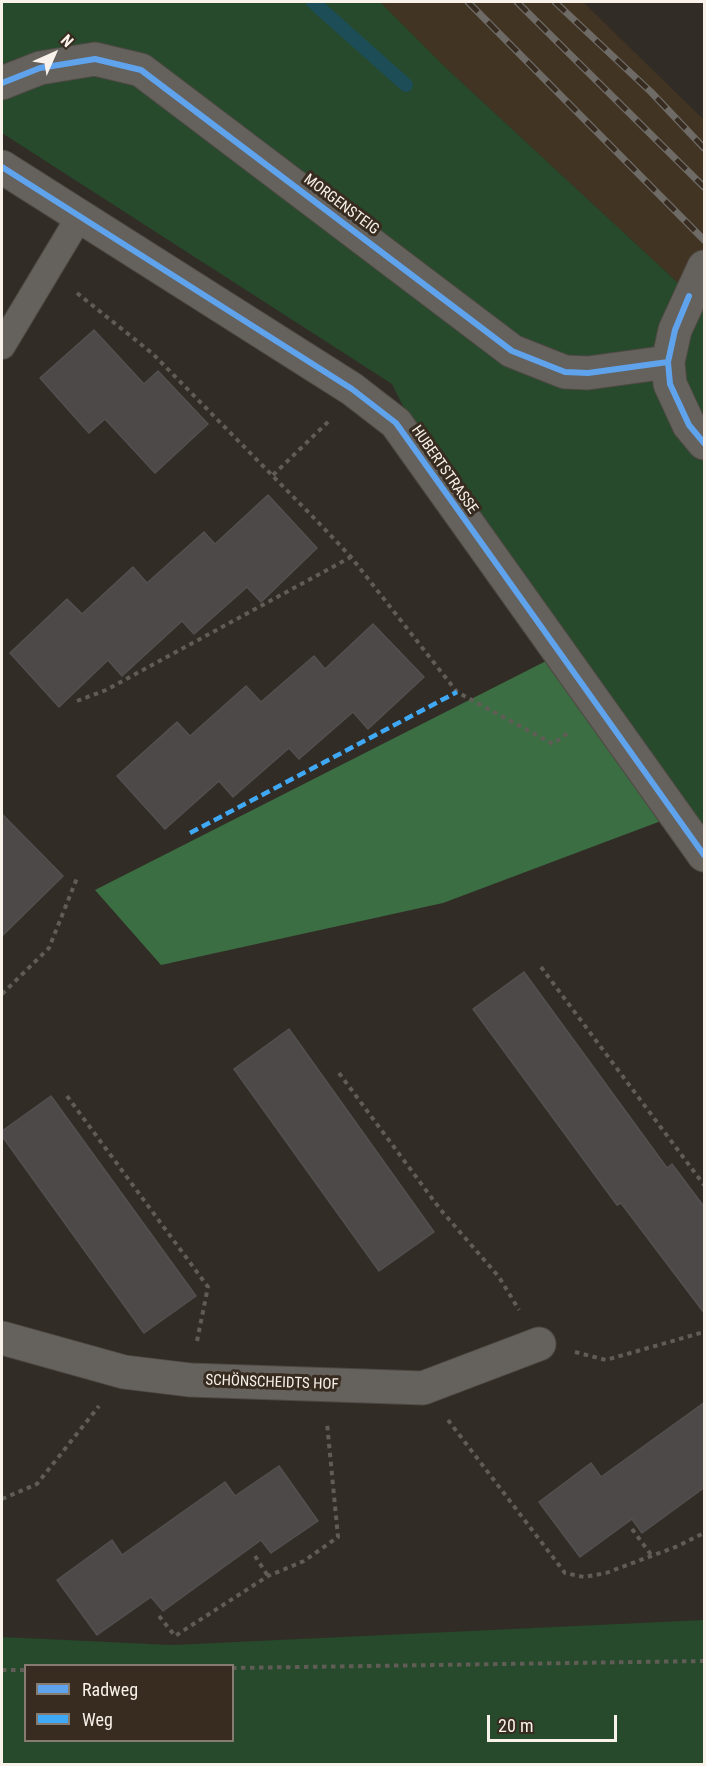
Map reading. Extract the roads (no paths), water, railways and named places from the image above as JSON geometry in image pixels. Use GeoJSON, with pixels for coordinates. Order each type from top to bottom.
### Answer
{"type":"FeatureCollection","features":[{"type":"Feature","properties":{"kind":"street","name":"MORGENSTEIG"},"geometry":{"type":"LineString","coordinates":[[2,83],[40,69],[95,59],[141,70],[512,351],[565,372],[588,373],[668,362]]}},
{"type":"Feature","properties":{"kind":"street","name":"HUBERTSTRASSE"},"geometry":{"type":"LineString","coordinates":[[2,167],[352,389],[396,423],[599,710],[705,855]]}},
{"type":"Feature","properties":{"kind":"street"},"geometry":{"type":"LineString","coordinates":[[705,267],[689,296],[675,330],[668,362],[670,384],[689,425],[705,443]]}},
{"type":"Feature","properties":{"kind":"street","name":"SCHÖNSCHEIDTS HOF"},"geometry":{"type":"LineString","coordinates":[[2,1338],[124,1372],[190,1380],[423,1388],[539,1344]]}},
{"type":"Feature","properties":{"kind":"lane"},"geometry":{"type":"LineString","coordinates":[[2,346],[80,216]]}},
{"type":"Feature","properties":{"kind":"waterway"},"geometry":{"type":"LineString","coordinates":[[313,2],[406,85]]}},
{"type":"Feature","properties":{"kind":"railway"},"geometry":{"type":"LineString","coordinates":[[468,2],[704,240]]}},
{"type":"Feature","properties":{"kind":"railway"},"geometry":{"type":"LineString","coordinates":[[517,2],[704,187]]}},
{"type":"Feature","properties":{"kind":"railway"},"geometry":{"type":"LineString","coordinates":[[555,2],[651,92],[704,148]]}}]}
